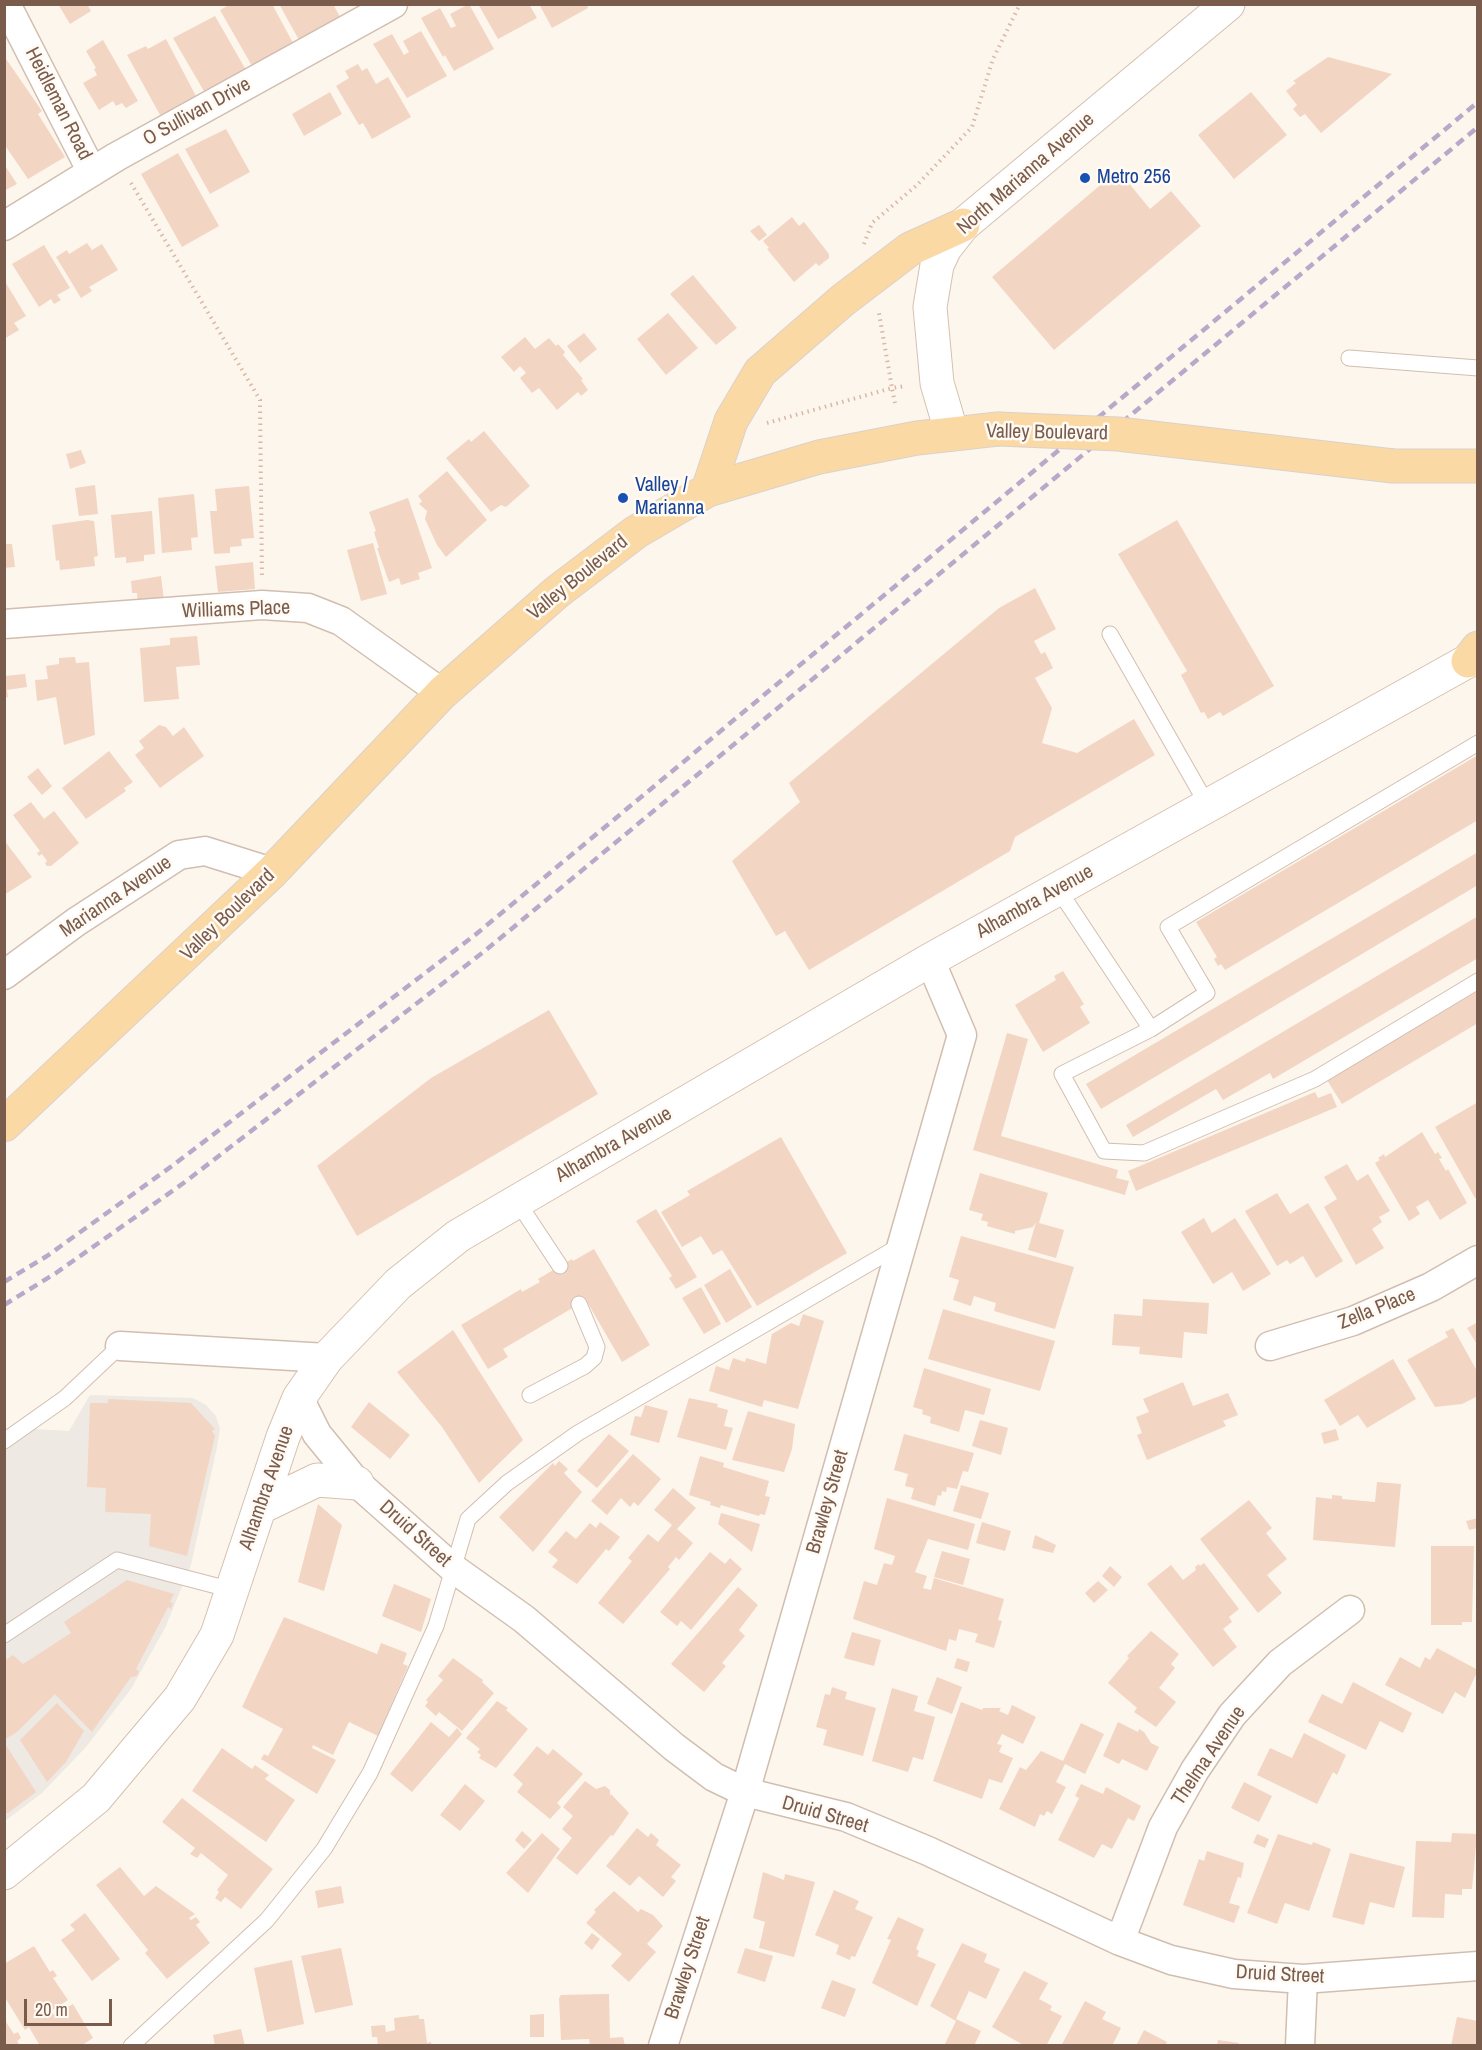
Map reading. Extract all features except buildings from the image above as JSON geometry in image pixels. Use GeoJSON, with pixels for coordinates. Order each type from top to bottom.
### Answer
{"type":"FeatureCollection","features":[{"type":"Feature","properties":{"kind":"main road","name":"North Marianna Avenue"},"geometry":{"type":"LineString","coordinates":[[952,434],[937,383],[930,307],[938,265],[945,248],[963,225],[1228,4]]}},
{"type":"Feature","properties":{"kind":"main road"},"geometry":{"type":"LineString","coordinates":[[708,490],[730,421],[760,372],[843,300],[910,249],[963,225]]}},
{"type":"Feature","properties":{"kind":"main road","name":"Valley Boulevard"},"geometry":{"type":"LineString","coordinates":[[4,1125],[272,872],[442,693],[557,592],[636,532],[708,490],[819,457],[952,434],[998,429],[1118,434],[1393,466],[1478,466]]}},
{"type":"Feature","properties":{"kind":"main road","name":"Alhambra Avenue"},"geometry":{"type":"LineString","coordinates":[[4,1873],[96,1798],[180,1698],[217,1635],[283,1437],[299,1398],[327,1358],[398,1284],[458,1236],[930,960],[1474,656]]}},
{"type":"Feature","properties":{"kind":"main road"},"geometry":{"type":"LineString","coordinates":[[261,1507],[317,1480],[357,1484]]}},
{"type":"Feature","properties":{"kind":"street","name":"Heidleman Road"},"geometry":{"type":"LineString","coordinates":[[6,4],[104,164]]}},
{"type":"Feature","properties":{"kind":"street","name":"O Sullivan Drive"},"geometry":{"type":"LineString","coordinates":[[4,226],[104,164],[393,4]]}},
{"type":"Feature","properties":{"kind":"street","name":"Williams Place"},"geometry":{"type":"LineString","coordinates":[[4,624],[262,605],[308,608],[341,621],[442,693]]}},
{"type":"Feature","properties":{"kind":"street","name":"Marianna Avenue"},"geometry":{"type":"LineString","coordinates":[[4,975],[76,922],[179,855],[205,851],[272,872]]}},
{"type":"Feature","properties":{"kind":"street","name":"Brawley Street"},"geometry":{"type":"LineString","coordinates":[[663,2046],[745,1792],[963,1035],[930,960]]}},
{"type":"Feature","properties":{"kind":"street","name":"Zella Place"},"geometry":{"type":"LineString","coordinates":[[1270,1346],[1353,1321],[1431,1287],[1478,1260]]}},
{"type":"Feature","properties":{"kind":"street"},"geometry":{"type":"LineString","coordinates":[[120,1346],[327,1358]]}},
{"type":"Feature","properties":{"kind":"street","name":"Druid Street"},"geometry":{"type":"LineString","coordinates":[[299,1398],[316,1434],[357,1484],[454,1569],[524,1619],[674,1747],[714,1777],[745,1792],[846,1817],[928,1851],[1120,1941],[1171,1960],[1234,1974],[1303,1979],[1478,1966]]}},
{"type":"Feature","properties":{"kind":"street","name":"Thelma Avenue"},"geometry":{"type":"LineString","coordinates":[[1120,1941],[1163,1827],[1195,1770],[1232,1715],[1280,1663],[1350,1610]]}},
{"type":"Feature","properties":{"kind":"street"},"geometry":{"type":"LineString","coordinates":[[1299,2046],[1303,1979]]}},
{"type":"Feature","properties":{"kind":"lane"},"geometry":{"type":"LineString","coordinates":[[1349,358],[1478,368]]}},
{"type":"Feature","properties":{"kind":"lane"},"geometry":{"type":"LineString","coordinates":[[1110,634],[1208,806]]}},
{"type":"Feature","properties":{"kind":"lane"},"geometry":{"type":"LineString","coordinates":[[1478,742],[1168,927],[1208,993],[1151,1029],[1062,1074],[1104,1151],[1144,1153],[1315,1079],[1478,981]]}},
{"type":"Feature","properties":{"kind":"lane"},"geometry":{"type":"LineString","coordinates":[[1058,889],[1151,1029]]}},
{"type":"Feature","properties":{"kind":"lane"},"geometry":{"type":"LineString","coordinates":[[518,1201],[560,1266]]}},
{"type":"Feature","properties":{"kind":"lane"},"geometry":{"type":"LineString","coordinates":[[131,2046],[267,1920],[324,1849],[370,1773],[436,1626],[468,1519],[507,1483],[578,1432],[902,1244]]}},
{"type":"Feature","properties":{"kind":"lane"},"geometry":{"type":"LineString","coordinates":[[530,1395],[585,1366],[594,1358],[597,1347],[579,1304]]}},
{"type":"Feature","properties":{"kind":"lane"},"geometry":{"type":"LineString","coordinates":[[4,1441],[65,1398],[120,1346]]}},
{"type":"Feature","properties":{"kind":"lane"},"geometry":{"type":"LineString","coordinates":[[4,1635],[117,1560],[232,1590]]}},
{"type":"Feature","properties":{"kind":"path"},"geometry":{"type":"LineString","coordinates":[[862,249],[872,223],[917,186],[972,127],[993,59],[1020,4]]}},
{"type":"Feature","properties":{"kind":"path"},"geometry":{"type":"LineString","coordinates":[[104,164],[260,400],[262,605]]}},
{"type":"Feature","properties":{"kind":"path"},"geometry":{"type":"LineString","coordinates":[[878,308],[895,404]]}},
{"type":"Feature","properties":{"kind":"path"},"geometry":{"type":"LineString","coordinates":[[760,425],[905,386]]}},
{"type":"Feature","properties":{"kind":"shaded area"},"geometry":{"type":"Polygon","coordinates":[[[90,1395],[193,1398],[206,1405],[216,1416],[220,1429],[217,1447],[191,1565],[165,1628],[131,1689],[86,1747],[42,1793],[5,1821],[5,1437],[18,1428],[69,1431],[90,1395]]]}},
{"type":"Feature","properties":{"kind":"railway"},"geometry":{"type":"LineString","coordinates":[[4,1282],[47,1256],[172,1166],[475,935],[1478,102]]}},
{"type":"Feature","properties":{"kind":"railway"},"geometry":{"type":"LineString","coordinates":[[4,1305],[56,1273],[185,1182],[486,950],[1478,127]]}},
{"type":"Feature","properties":{"kind":"place","name":"Metro 256"},"geometry":{"type":"Point","coordinates":[1085,178]}},
{"type":"Feature","properties":{"kind":"place","name":"Valley / Marianna"},"geometry":{"type":"Point","coordinates":[623,498]}}]}
